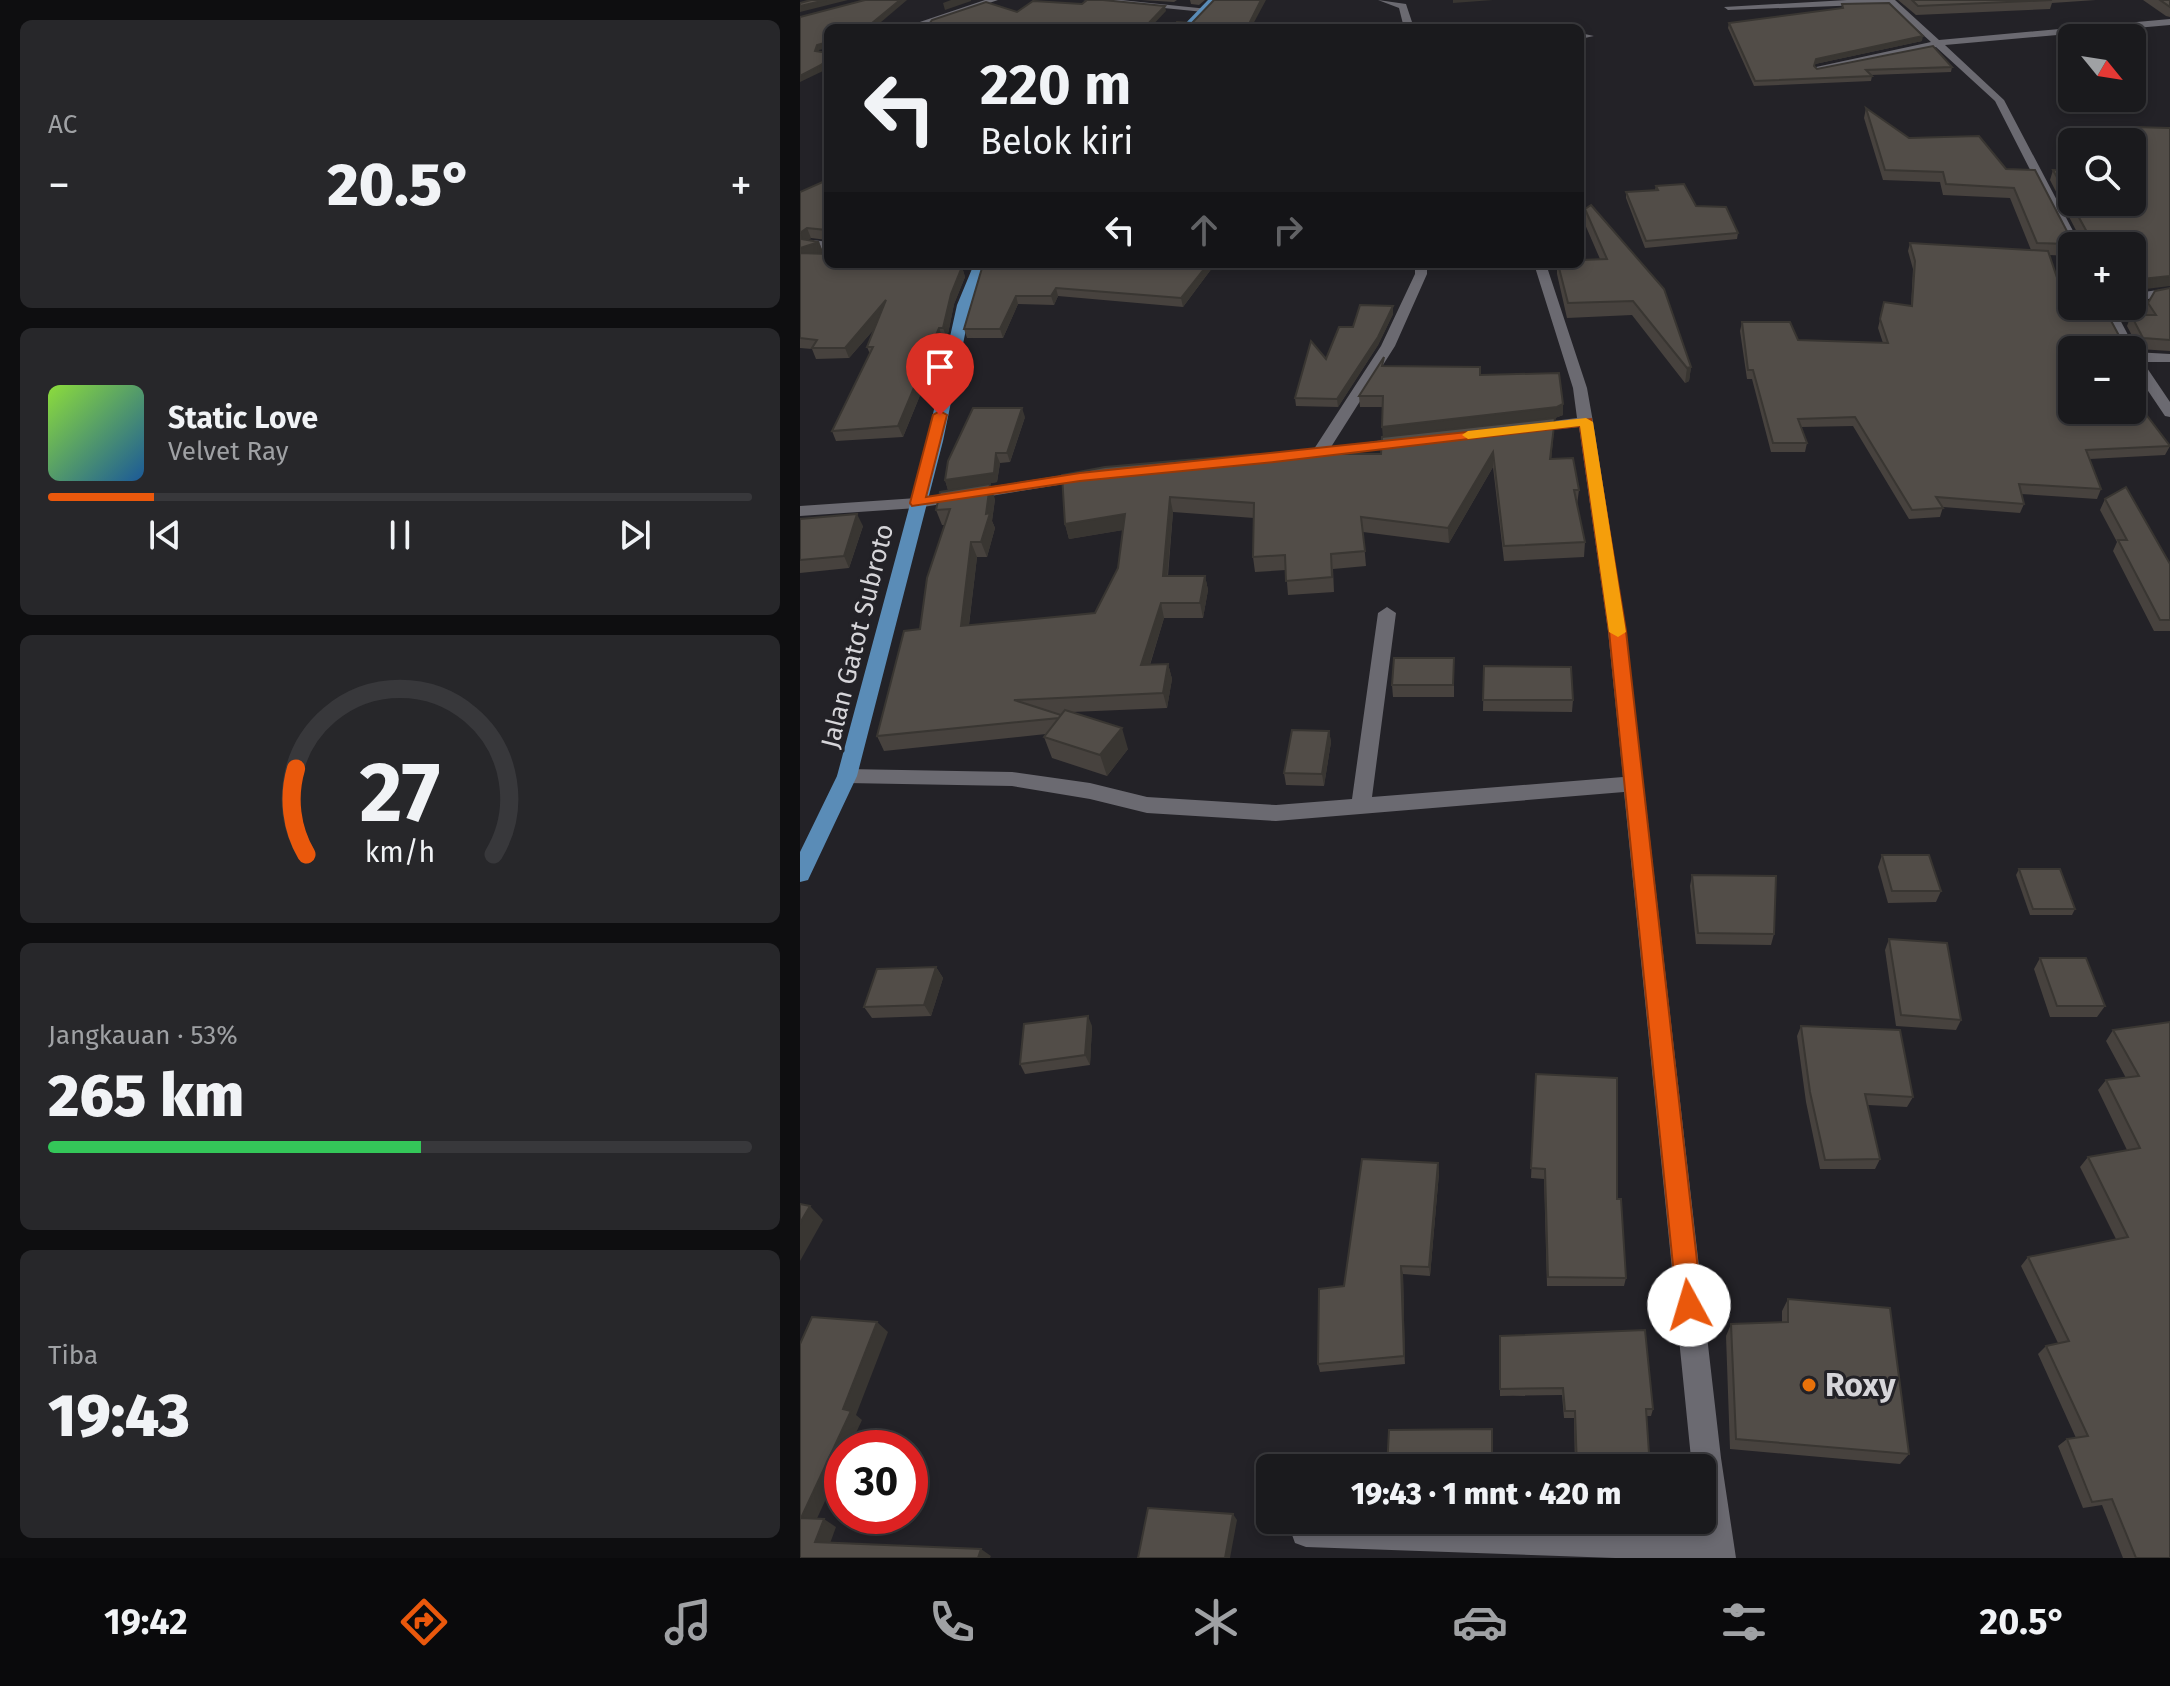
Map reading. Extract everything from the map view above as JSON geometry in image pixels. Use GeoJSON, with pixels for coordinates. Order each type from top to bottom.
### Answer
{"type":"FeatureCollection","features":[{"type":"Feature","properties":{"kind":"main road"},"geometry":{"type":"LineString","coordinates":[[1190,24],[1213,0]]}},
{"type":"Feature","properties":{"kind":"main road","name":"Jalan Gatot Subroto"},"geometry":{"type":"LineString","coordinates":[[800,874],[847,776],[935,441],[964,305],[978,268]]}},
{"type":"Feature","properties":{"kind":"street"},"geometry":{"type":"LineString","coordinates":[[919,24],[994,0]]}},
{"type":"Feature","properties":{"kind":"street"},"geometry":{"type":"LineString","coordinates":[[1087,0],[1204,9]]}},
{"type":"Feature","properties":{"kind":"street"},"geometry":{"type":"LineString","coordinates":[[1382,0],[1403,6],[1408,24]]}},
{"type":"Feature","properties":{"kind":"street"},"geometry":{"type":"LineString","coordinates":[[1728,7],[1890,0],[1940,43],[2002,106],[2068,232]]}},
{"type":"Feature","properties":{"kind":"street"},"geometry":{"type":"LineString","coordinates":[[1819,69],[1940,43],[2170,22]]}},
{"type":"Feature","properties":{"kind":"street"},"geometry":{"type":"LineString","coordinates":[[813,244],[824,245]]}},
{"type":"Feature","properties":{"kind":"street"},"geometry":{"type":"LineString","coordinates":[[1320,452],[1388,346],[1421,268]]}},
{"type":"Feature","properties":{"kind":"street"},"geometry":{"type":"LineString","coordinates":[[1347,1534],[1720,1552],[1706,1458],[1617,631],[1580,388],[1541,268]]}},
{"type":"Feature","properties":{"kind":"street"},"geometry":{"type":"LineString","coordinates":[[2146,296],[2170,292]]}},
{"type":"Feature","properties":{"kind":"street"},"geometry":{"type":"LineString","coordinates":[[2146,356],[2170,358]]}},
{"type":"Feature","properties":{"kind":"street"},"geometry":{"type":"LineString","coordinates":[[2146,377],[2170,413]]}},
{"type":"Feature","properties":{"kind":"street"},"geometry":{"type":"LineString","coordinates":[[1508,430],[1586,422]]}},
{"type":"Feature","properties":{"kind":"street"},"geometry":{"type":"LineString","coordinates":[[1259,460],[1430,439]]}},
{"type":"Feature","properties":{"kind":"street"},"geometry":{"type":"LineString","coordinates":[[800,511],[917,503],[1110,474]]}},
{"type":"Feature","properties":{"kind":"street"},"geometry":{"type":"LineString","coordinates":[[1361,806],[1387,613]]}},
{"type":"Feature","properties":{"kind":"street"},"geometry":{"type":"LineString","coordinates":[[847,776],[1012,779],[1090,791],[1147,805],[1276,813],[1634,784]]}},
{"type":"Feature","properties":{"kind":"building"},"geometry":{"type":"Polygon","coordinates":[[[826,0],[800,6],[800,3],[826,0]]]}},
{"type":"Feature","properties":{"kind":"building"},"geometry":{"type":"Polygon","coordinates":[[[865,0],[900,0],[871,24],[824,24],[824,43],[817,45],[815,51],[824,52],[824,62],[800,76],[800,17],[865,0]]]}},
{"type":"Feature","properties":{"kind":"building"},"geometry":{"type":"Polygon","coordinates":[[[1087,0],[1103,0],[1165,6],[1148,24],[929,24],[932,20],[986,2],[1017,12],[1033,1],[1082,4],[1087,0]]]}},
{"type":"Feature","properties":{"kind":"building"},"geometry":{"type":"Polygon","coordinates":[[[1214,0],[1261,0],[1249,24],[1176,24],[1192,23],[1214,0]]]}},
{"type":"Feature","properties":{"kind":"building"},"geometry":{"type":"Polygon","coordinates":[[[1912,0],[2052,0],[1918,6],[1912,0]]]}},
{"type":"Feature","properties":{"kind":"building"},"geometry":{"type":"Polygon","coordinates":[[[1889,3],[1923,36],[1816,59],[1814,66],[1817,69],[1933,46],[1952,67],[1866,70],[1872,76],[1755,81],[1729,23],[1843,8],[1842,4],[1889,3]]]}},
{"type":"Feature","properties":{"kind":"building"},"geometry":{"type":"Polygon","coordinates":[[[1866,108],[1909,138],[1979,136],[2006,169],[2035,170],[2067,232],[2058,232],[2058,244],[2037,243],[2014,188],[1946,184],[1943,172],[1885,170],[1866,108]]]}},
{"type":"Feature","properties":{"kind":"building"},"geometry":{"type":"Polygon","coordinates":[[[2134,127],[2170,128],[2170,276],[2146,279],[2146,232],[2087,232],[2078,216],[2146,216],[2146,128],[2134,127]]]}},
{"type":"Feature","properties":{"kind":"building"},"geometry":{"type":"Polygon","coordinates":[[[824,181],[824,230],[807,228],[800,233],[800,192],[824,181]]]}},
{"type":"Feature","properties":{"kind":"building"},"geometry":{"type":"Polygon","coordinates":[[[1684,184],[1696,206],[1726,207],[1738,233],[1646,241],[1626,192],[1684,184]]]}},
{"type":"Feature","properties":{"kind":"building"},"geometry":{"type":"Polygon","coordinates":[[[1591,205],[1664,289],[1691,367],[1687,368],[1633,301],[1568,303],[1559,268],[1584,268],[1584,260],[1607,259],[1585,209],[1591,205]]]}},
{"type":"Feature","properties":{"kind":"building"},"geometry":{"type":"Polygon","coordinates":[[[800,234],[802,239],[819,242],[800,248],[800,234]]]}},
{"type":"Feature","properties":{"kind":"building"},"geometry":{"type":"Polygon","coordinates":[[[1910,243],[2048,251],[2058,281],[2058,320],[2111,320],[2119,336],[2058,336],[2058,424],[2146,424],[2146,414],[2170,446],[2086,450],[2101,489],[2019,484],[2024,504],[1936,497],[1943,508],[1912,510],[1855,417],[1798,419],[1807,443],[1773,443],[1753,370],[1748,370],[1742,322],[1790,322],[1798,340],[1888,343],[1880,319],[1884,302],[1912,306],[1915,261],[1910,243]]]}},
{"type":"Feature","properties":{"kind":"building"},"geometry":{"type":"Polygon","coordinates":[[[800,253],[824,254],[824,268],[962,268],[951,294],[943,328],[939,328],[898,426],[832,431],[873,347],[867,347],[886,300],[845,348],[812,348],[817,340],[800,338],[800,253]]]}},
{"type":"Feature","properties":{"kind":"building"},"geometry":{"type":"Polygon","coordinates":[[[982,268],[1205,268],[1181,298],[1056,288],[1051,296],[1016,296],[1000,329],[964,329],[982,268]]]}},
{"type":"Feature","properties":{"kind":"building"},"geometry":{"type":"Polygon","coordinates":[[[2170,288],[2170,340],[2146,338],[2134,320],[2146,320],[2146,315],[2156,315],[2148,303],[2155,291],[2170,288]]]}},
{"type":"Feature","properties":{"kind":"building"},"geometry":{"type":"Polygon","coordinates":[[[1360,305],[1393,306],[1378,337],[1337,399],[1295,398],[1311,341],[1326,359],[1339,327],[1353,327],[1360,305]]]}},
{"type":"Feature","properties":{"kind":"building"},"geometry":{"type":"Polygon","coordinates":[[[1384,357],[1382,366],[1480,367],[1480,375],[1559,373],[1563,404],[1382,427],[1383,396],[1359,396],[1384,357]]]}},
{"type":"Feature","properties":{"kind":"building"},"geometry":{"type":"Polygon","coordinates":[[[973,408],[1022,408],[1007,453],[996,453],[994,473],[945,480],[948,461],[973,408]]]}},
{"type":"Feature","properties":{"kind":"building"},"geometry":{"type":"Polygon","coordinates":[[[1555,418],[1550,459],[1573,458],[1579,490],[1574,490],[1585,542],[1504,546],[1493,452],[1448,528],[1361,517],[1365,551],[1331,554],[1332,577],[1286,581],[1285,555],[1253,557],[1254,503],[1170,497],[1163,576],[1205,576],[1200,603],[1161,603],[1141,665],[1168,664],[1163,693],[1014,700],[1061,715],[1059,718],[877,736],[904,631],[920,629],[927,578],[950,509],[936,510],[940,492],[990,484],[986,514],[990,513],[981,542],[971,542],[961,626],[1095,613],[1118,568],[1125,514],[1065,524],[1062,475],[1105,467],[1255,454],[1381,454],[1382,437],[1555,418]]]}},
{"type":"Feature","properties":{"kind":"building"},"geometry":{"type":"Polygon","coordinates":[[[2126,487],[2170,564],[2170,620],[2160,620],[2118,540],[2127,540],[2105,499],[2126,487]]]}},
{"type":"Feature","properties":{"kind":"building"},"geometry":{"type":"Polygon","coordinates":[[[857,514],[844,556],[800,560],[800,519],[857,514]]]}},
{"type":"Feature","properties":{"kind":"building"},"geometry":{"type":"Polygon","coordinates":[[[1394,658],[1454,658],[1453,685],[1392,685],[1394,658]]]}},
{"type":"Feature","properties":{"kind":"building"},"geometry":{"type":"Polygon","coordinates":[[[1484,666],[1571,667],[1573,700],[1483,700],[1484,666]]]}},
{"type":"Feature","properties":{"kind":"building"},"geometry":{"type":"Polygon","coordinates":[[[1065,710],[1122,728],[1100,755],[1044,737],[1065,710]]]}},
{"type":"Feature","properties":{"kind":"building"},"geometry":{"type":"Polygon","coordinates":[[[1292,730],[1329,731],[1322,774],[1284,773],[1292,730]]]}},
{"type":"Feature","properties":{"kind":"building"},"geometry":{"type":"Polygon","coordinates":[[[1882,855],[1929,855],[1941,891],[1892,891],[1882,855]]]}},
{"type":"Feature","properties":{"kind":"building"},"geometry":{"type":"Polygon","coordinates":[[[2019,869],[2060,869],[2075,909],[2033,909],[2019,869]]]}},
{"type":"Feature","properties":{"kind":"building"},"geometry":{"type":"Polygon","coordinates":[[[1692,875],[1776,876],[1774,934],[1698,933],[1692,875]]]}},
{"type":"Feature","properties":{"kind":"building"},"geometry":{"type":"Polygon","coordinates":[[[1889,939],[1947,943],[1961,1020],[1901,1015],[1889,939]]]}},
{"type":"Feature","properties":{"kind":"building"},"geometry":{"type":"Polygon","coordinates":[[[2040,958],[2086,958],[2105,1006],[2057,1006],[2040,958]]]}},
{"type":"Feature","properties":{"kind":"building"},"geometry":{"type":"Polygon","coordinates":[[[936,967],[924,1005],[864,1007],[877,969],[936,967]]]}},
{"type":"Feature","properties":{"kind":"building"},"geometry":{"type":"Polygon","coordinates":[[[1088,1016],[1085,1055],[1020,1064],[1024,1024],[1088,1016]]]}},
{"type":"Feature","properties":{"kind":"building"},"geometry":{"type":"Polygon","coordinates":[[[2170,1022],[2170,1558],[2136,1558],[2112,1499],[2092,1502],[2067,1439],[2088,1436],[2046,1346],[2069,1341],[2028,1257],[2128,1237],[2088,1157],[2140,1148],[2106,1080],[2139,1076],[2113,1030],[2170,1022]]]}},
{"type":"Feature","properties":{"kind":"building"},"geometry":{"type":"Polygon","coordinates":[[[1801,1026],[1900,1030],[1913,1097],[1865,1094],[1880,1159],[1825,1160],[1810,1092],[1801,1026]]]}},
{"type":"Feature","properties":{"kind":"building"},"geometry":{"type":"Polygon","coordinates":[[[1536,1074],[1617,1078],[1617,1199],[1621,1199],[1626,1278],[1548,1277],[1545,1169],[1531,1168],[1536,1074]]]}},
{"type":"Feature","properties":{"kind":"building"},"geometry":{"type":"Polygon","coordinates":[[[1362,1159],[1438,1163],[1429,1267],[1401,1266],[1404,1356],[1318,1364],[1319,1289],[1344,1286],[1362,1159]]]}},
{"type":"Feature","properties":{"kind":"building"},"geometry":{"type":"Polygon","coordinates":[[[800,1204],[810,1206],[800,1223],[800,1204]]]}},
{"type":"Feature","properties":{"kind":"building","name":"Roxy"},"geometry":{"type":"Polygon","coordinates":[[[1788,1299],[1890,1308],[1909,1454],[1736,1439],[1731,1324],[1788,1322],[1788,1299]]]}},
{"type":"Feature","properties":{"kind":"building"},"geometry":{"type":"Polygon","coordinates":[[[812,1317],[877,1322],[843,1409],[851,1411],[842,1430],[824,1430],[824,1469],[801,1518],[824,1519],[815,1542],[981,1549],[978,1558],[800,1558],[800,1344],[812,1317]]]}},
{"type":"Feature","properties":{"kind":"building"},"geometry":{"type":"Polygon","coordinates":[[[1645,1330],[1653,1409],[1646,1409],[1649,1454],[1577,1454],[1575,1411],[1565,1411],[1563,1388],[1500,1389],[1500,1336],[1645,1330]]]}},
{"type":"Feature","properties":{"kind":"building"},"geometry":{"type":"Polygon","coordinates":[[[1492,1429],[1492,1454],[1388,1454],[1389,1430],[1492,1429]]]}},
{"type":"Feature","properties":{"kind":"building"},"geometry":{"type":"Polygon","coordinates":[[[1148,1508],[1233,1514],[1225,1558],[1138,1558],[1148,1508]]]}},
{"type":"Feature","properties":{"kind":"slow traffic"},"geometry":{"type":"LineString","coordinates":[[1468,435],[1586,422],[1618,632]]}},
{"type":"Feature","properties":{"kind":"place","name":"Roxy"},"geometry":{"type":"Point","coordinates":[1809,1385]}},
{"type":"Feature","properties":{"kind":"route"},"geometry":{"type":"LineString","coordinates":[[940,415],[917,503],[1080,477],[1586,422],[1617,631],[1689,1305]]}}]}
